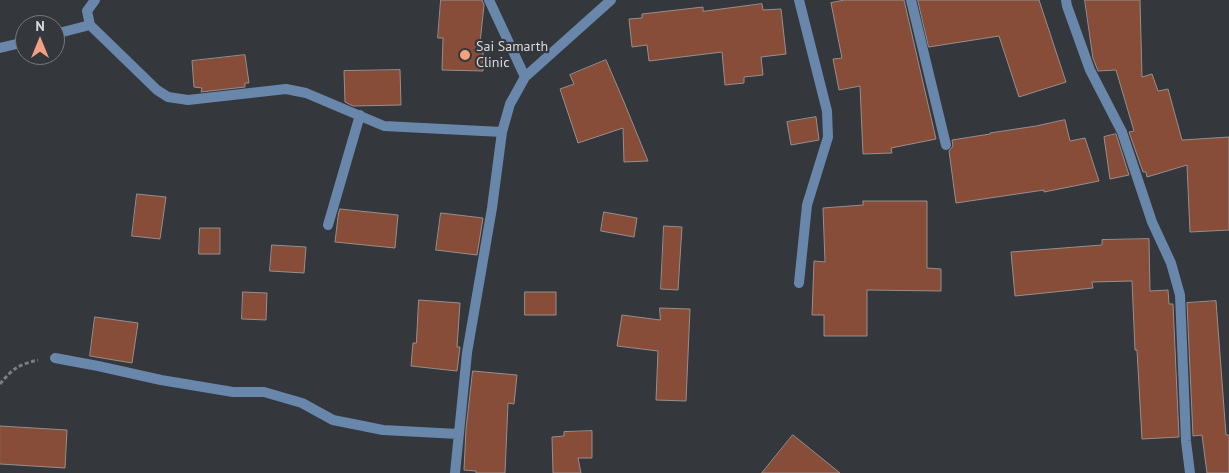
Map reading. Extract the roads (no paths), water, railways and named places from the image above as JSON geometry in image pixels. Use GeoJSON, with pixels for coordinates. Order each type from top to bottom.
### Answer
{"type":"FeatureCollection","features":[{"type":"Feature","properties":{"kind":"street"},"geometry":{"type":"LineString","coordinates":[[95,0],[87,11],[90,25],[157,90],[168,97],[188,100],[286,89],[306,93],[384,126],[502,132]]}},
{"type":"Feature","properties":{"kind":"street"},"geometry":{"type":"LineString","coordinates":[[489,0],[525,77]]}},
{"type":"Feature","properties":{"kind":"street"},"geometry":{"type":"LineString","coordinates":[[455,473],[467,353],[492,208],[502,132],[510,104],[525,77],[611,0]]}},
{"type":"Feature","properties":{"kind":"street"},"geometry":{"type":"LineString","coordinates":[[799,283],[807,205],[828,138],[827,111],[800,0]]}},
{"type":"Feature","properties":{"kind":"street"},"geometry":{"type":"LineString","coordinates":[[911,0],[946,145]]}},
{"type":"Feature","properties":{"kind":"street"},"geometry":{"type":"LineString","coordinates":[[1066,0],[1090,70],[1122,132],[1152,222],[1170,263],[1180,295],[1185,412],[1190,473]]}},
{"type":"Feature","properties":{"kind":"street"},"geometry":{"type":"LineString","coordinates":[[65,31],[90,25]]}},
{"type":"Feature","properties":{"kind":"street"},"geometry":{"type":"LineString","coordinates":[[0,48],[15,44]]}},
{"type":"Feature","properties":{"kind":"street"},"geometry":{"type":"LineString","coordinates":[[328,225],[360,115]]}},
{"type":"Feature","properties":{"kind":"street"},"geometry":{"type":"LineString","coordinates":[[55,358],[161,380],[233,392],[264,392],[302,402],[334,420],[383,430],[458,434]]}},
{"type":"Feature","properties":{"kind":"place","name":"Sai Samarth Clinic"},"geometry":{"type":"Point","coordinates":[465,55]}}]}
